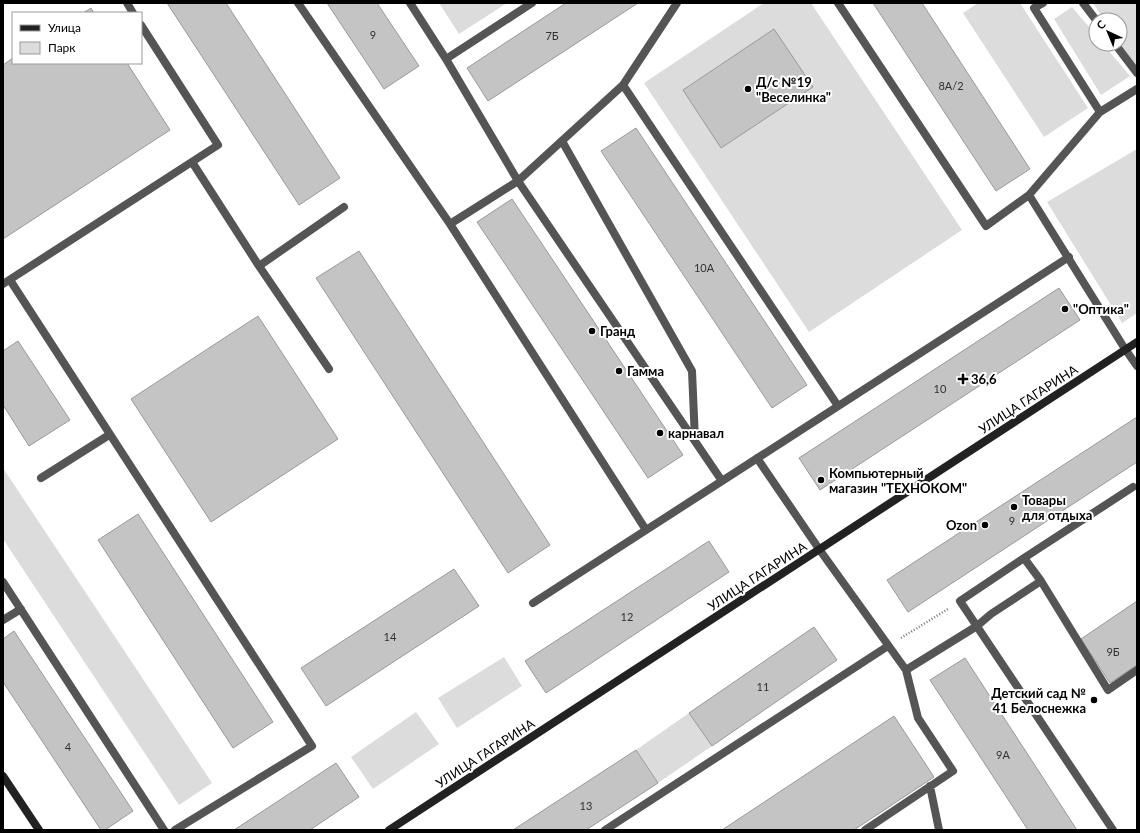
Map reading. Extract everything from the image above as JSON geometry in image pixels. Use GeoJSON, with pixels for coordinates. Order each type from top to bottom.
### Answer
{"type":"FeatureCollection","features":[{"type":"Feature","properties":{"kind":"street","name":"УЛИЦА ГАГАРИНА"},"geometry":{"type":"LineString","coordinates":[[389,830],[1137,342]]}},
{"type":"Feature","properties":{"kind":"street"},"geometry":{"type":"LineString","coordinates":[[3,776],[36,829]]}},
{"type":"Feature","properties":{"kind":"lane"},"geometry":{"type":"LineString","coordinates":[[127,3],[132,12]]}},
{"type":"Feature","properties":{"kind":"lane"},"geometry":{"type":"LineString","coordinates":[[298,3],[450,224],[646,530]]}},
{"type":"Feature","properties":{"kind":"lane"},"geometry":{"type":"LineString","coordinates":[[410,3],[446,59],[518,180],[722,481]]}},
{"type":"Feature","properties":{"kind":"lane"},"geometry":{"type":"LineString","coordinates":[[446,59],[532,3]]}},
{"type":"Feature","properties":{"kind":"lane"},"geometry":{"type":"LineString","coordinates":[[450,224],[518,180],[623,85],[677,3]]}},
{"type":"Feature","properties":{"kind":"lane"},"geometry":{"type":"LineString","coordinates":[[838,3],[986,226],[1030,195],[1100,112],[1137,89]]}},
{"type":"Feature","properties":{"kind":"lane"},"geometry":{"type":"LineString","coordinates":[[1043,3],[1034,8],[1100,112]]}},
{"type":"Feature","properties":{"kind":"lane"},"geometry":{"type":"LineString","coordinates":[[1084,3],[1090,12]]}},
{"type":"Feature","properties":{"kind":"lane"},"geometry":{"type":"LineString","coordinates":[[142,27],[218,145],[6,282],[110,435],[312,746],[175,830]]}},
{"type":"Feature","properties":{"kind":"lane"},"geometry":{"type":"LineString","coordinates":[[1121,52],[1137,73]]}},
{"type":"Feature","properties":{"kind":"lane"},"geometry":{"type":"LineString","coordinates":[[623,85],[838,406]]}},
{"type":"Feature","properties":{"kind":"lane"},"geometry":{"type":"LineString","coordinates":[[562,141],[692,371],[695,441]]}},
{"type":"Feature","properties":{"kind":"lane"},"geometry":{"type":"LineString","coordinates":[[192,162],[258,266],[329,369]]}},
{"type":"Feature","properties":{"kind":"lane"},"geometry":{"type":"LineString","coordinates":[[1030,195],[1137,366]]}},
{"type":"Feature","properties":{"kind":"lane"},"geometry":{"type":"LineString","coordinates":[[258,266],[344,208]]}},
{"type":"Feature","properties":{"kind":"lane"},"geometry":{"type":"LineString","coordinates":[[533,603],[1069,257]]}},
{"type":"Feature","properties":{"kind":"lane"},"geometry":{"type":"LineString","coordinates":[[41,478],[110,435]]}},
{"type":"Feature","properties":{"kind":"lane"},"geometry":{"type":"LineString","coordinates":[[757,458],[819,549],[906,670],[918,718],[954,771],[865,830]]}},
{"type":"Feature","properties":{"kind":"lane"},"geometry":{"type":"LineString","coordinates":[[1113,830],[960,602],[1024,558],[1133,487]]}},
{"type":"Feature","properties":{"kind":"lane"},"geometry":{"type":"LineString","coordinates":[[1024,558],[1041,581],[1108,690],[1137,670]]}},
{"type":"Feature","properties":{"kind":"lane"},"geometry":{"type":"LineString","coordinates":[[906,670],[977,626],[991,614],[1041,581]]}},
{"type":"Feature","properties":{"kind":"lane"},"geometry":{"type":"LineString","coordinates":[[3,582],[164,830]]}},
{"type":"Feature","properties":{"kind":"lane"},"geometry":{"type":"LineString","coordinates":[[3,620],[21,609]]}},
{"type":"Feature","properties":{"kind":"lane"},"geometry":{"type":"LineString","coordinates":[[605,830],[888,646]]}},
{"type":"Feature","properties":{"kind":"lane"},"geometry":{"type":"LineString","coordinates":[[930,786],[939,830]]}},
{"type":"Feature","properties":{"kind":"path"},"geometry":{"type":"LineString","coordinates":[[888,646],[960,602]]}},
{"type":"Feature","properties":{"kind":"green space"},"geometry":{"type":"Polygon","coordinates":[[[439,3],[507,3],[459,34],[439,3]]]}},
{"type":"Feature","properties":{"kind":"green space"},"geometry":{"type":"Polygon","coordinates":[[[764,3],[811,3],[962,230],[809,332],[644,83],[764,3]]]}},
{"type":"Feature","properties":{"kind":"green space"},"geometry":{"type":"Polygon","coordinates":[[[978,3],[1020,3],[1088,108],[1044,137],[963,13],[978,3]]]}},
{"type":"Feature","properties":{"kind":"green space"},"geometry":{"type":"Polygon","coordinates":[[[1093,3],[1137,3],[1137,71],[1125,52],[1128,52],[1128,12],[1099,12],[1093,3]]]}},
{"type":"Feature","properties":{"kind":"green space"},"geometry":{"type":"Polygon","coordinates":[[[1072,7],[1088,26],[1088,52],[1110,52],[1130,76],[1101,95],[1054,19],[1072,7]]]}},
{"type":"Feature","properties":{"kind":"green space"},"geometry":{"type":"Polygon","coordinates":[[[1137,149],[1137,313],[1122,323],[1047,202],[1137,149]]]}},
{"type":"Feature","properties":{"kind":"green space"},"geometry":{"type":"Polygon","coordinates":[[[3,468],[212,783],[179,805],[3,539],[3,468]]]}},
{"type":"Feature","properties":{"kind":"green space"},"geometry":{"type":"Polygon","coordinates":[[[504,657],[522,686],[457,728],[438,698],[504,657]]]}},
{"type":"Feature","properties":{"kind":"green space"},"geometry":{"type":"Polygon","coordinates":[[[416,712],[439,744],[373,789],[351,757],[416,712]]]}},
{"type":"Feature","properties":{"kind":"green space"},"geometry":{"type":"Polygon","coordinates":[[[689,713],[712,746],[658,783],[636,750],[689,713]]]}},
{"type":"Feature","properties":{"kind":"building"},"geometry":{"type":"Polygon","coordinates":[[[167,3],[226,3],[340,178],[299,205],[167,3]]]}},
{"type":"Feature","properties":{"kind":"building"},"geometry":{"type":"Polygon","coordinates":[[[327,3],[377,3],[419,66],[384,89],[327,3]]]}},
{"type":"Feature","properties":{"kind":"building"},"geometry":{"type":"Polygon","coordinates":[[[566,3],[638,3],[488,101],[467,68],[566,3]]]}},
{"type":"Feature","properties":{"kind":"building"},"geometry":{"type":"Polygon","coordinates":[[[873,3],[922,3],[1030,169],[996,191],[873,3]]]}},
{"type":"Feature","properties":{"kind":"building"},"geometry":{"type":"Polygon","coordinates":[[[91,8],[93,12],[85,12],[91,8]]]}},
{"type":"Feature","properties":{"kind":"building","name":"Д/с №19 \"Веселинка\""},"geometry":{"type":"Polygon","coordinates":[[[774,29],[813,87],[721,148],[683,90],[774,29]]]}},
{"type":"Feature","properties":{"kind":"building"},"geometry":{"type":"Polygon","coordinates":[[[12,59],[12,64],[128,64],[170,130],[3,239],[3,65],[12,59]]]}},
{"type":"Feature","properties":{"kind":"building"},"geometry":{"type":"Polygon","coordinates":[[[636,128],[807,385],[772,408],[601,151],[636,128]]]}},
{"type":"Feature","properties":{"kind":"building"},"geometry":{"type":"Polygon","coordinates":[[[512,199],[683,455],[648,478],[477,222],[512,199]]]}},
{"type":"Feature","properties":{"kind":"building"},"geometry":{"type":"Polygon","coordinates":[[[359,251],[550,545],[508,573],[316,278],[359,251]]]}},
{"type":"Feature","properties":{"kind":"building"},"geometry":{"type":"Polygon","coordinates":[[[1059,288],[1080,320],[820,490],[799,458],[1059,288]]]}},
{"type":"Feature","properties":{"kind":"building"},"geometry":{"type":"Polygon","coordinates":[[[258,316],[338,439],[211,522],[131,399],[258,316]]]}},
{"type":"Feature","properties":{"kind":"building"},"geometry":{"type":"Polygon","coordinates":[[[18,341],[70,420],[29,446],[3,405],[3,351],[18,341]]]}},
{"type":"Feature","properties":{"kind":"building"},"geometry":{"type":"Polygon","coordinates":[[[1137,417],[1137,462],[908,612],[887,580],[1137,417]]]}},
{"type":"Feature","properties":{"kind":"building"},"geometry":{"type":"Polygon","coordinates":[[[138,514],[273,722],[233,748],[98,540],[138,514]]]}},
{"type":"Feature","properties":{"kind":"building"},"geometry":{"type":"Polygon","coordinates":[[[709,541],[729,572],[546,693],[525,661],[709,541]]]}},
{"type":"Feature","properties":{"kind":"building"},"geometry":{"type":"Polygon","coordinates":[[[454,569],[479,606],[326,706],[301,668],[454,569]]]}},
{"type":"Feature","properties":{"kind":"building"},"geometry":{"type":"Polygon","coordinates":[[[1137,601],[1137,665],[1110,683],[1081,639],[1137,601]]]}},
{"type":"Feature","properties":{"kind":"building"},"geometry":{"type":"Polygon","coordinates":[[[814,627],[837,660],[712,746],[689,713],[814,627]]]}},
{"type":"Feature","properties":{"kind":"building"},"geometry":{"type":"Polygon","coordinates":[[[14,631],[133,811],[105,830],[101,830],[3,682],[3,639],[14,631]]]}},
{"type":"Feature","properties":{"kind":"building"},"geometry":{"type":"Polygon","coordinates":[[[965,658],[1077,830],[1028,830],[930,680],[965,658]]]}},
{"type":"Feature","properties":{"kind":"building"},"geometry":{"type":"Polygon","coordinates":[[[894,716],[934,777],[854,830],[722,830],[894,716]]]}},
{"type":"Feature","properties":{"kind":"building"},"geometry":{"type":"Polygon","coordinates":[[[636,750],[658,783],[586,830],[513,830],[636,750]]]}},
{"type":"Feature","properties":{"kind":"building"},"geometry":{"type":"Polygon","coordinates":[[[336,763],[359,797],[310,830],[234,830],[336,763]]]}},
{"type":"Feature","properties":{"kind":"place","name":"Д/с №19 \"Веселинка\""},"geometry":{"type":"Point","coordinates":[748,89]}},
{"type":"Feature","properties":{"kind":"place","name":"\"Оптика\""},"geometry":{"type":"Point","coordinates":[1065,309]}},
{"type":"Feature","properties":{"kind":"place","name":"Гранд"},"geometry":{"type":"Point","coordinates":[592,331]}},
{"type":"Feature","properties":{"kind":"place","name":"Гамма"},"geometry":{"type":"Point","coordinates":[619,371]}},
{"type":"Feature","properties":{"kind":"place","name":"36,6"},"geometry":{"type":"Point","coordinates":[963,379]}},
{"type":"Feature","properties":{"kind":"place","name":"карнавал"},"geometry":{"type":"Point","coordinates":[660,433]}},
{"type":"Feature","properties":{"kind":"place","name":"Компьютерный магазин \"ТЕХНОКОМ\""},"geometry":{"type":"Point","coordinates":[821,480]}},
{"type":"Feature","properties":{"kind":"place","name":"Товары для отдыха"},"geometry":{"type":"Point","coordinates":[1014,507]}},
{"type":"Feature","properties":{"kind":"place","name":"Ozon"},"geometry":{"type":"Point","coordinates":[985,525]}},
{"type":"Feature","properties":{"kind":"place","name":"Детский сад № 41 Белоснежка"},"geometry":{"type":"Point","coordinates":[1094,700]}}]}
